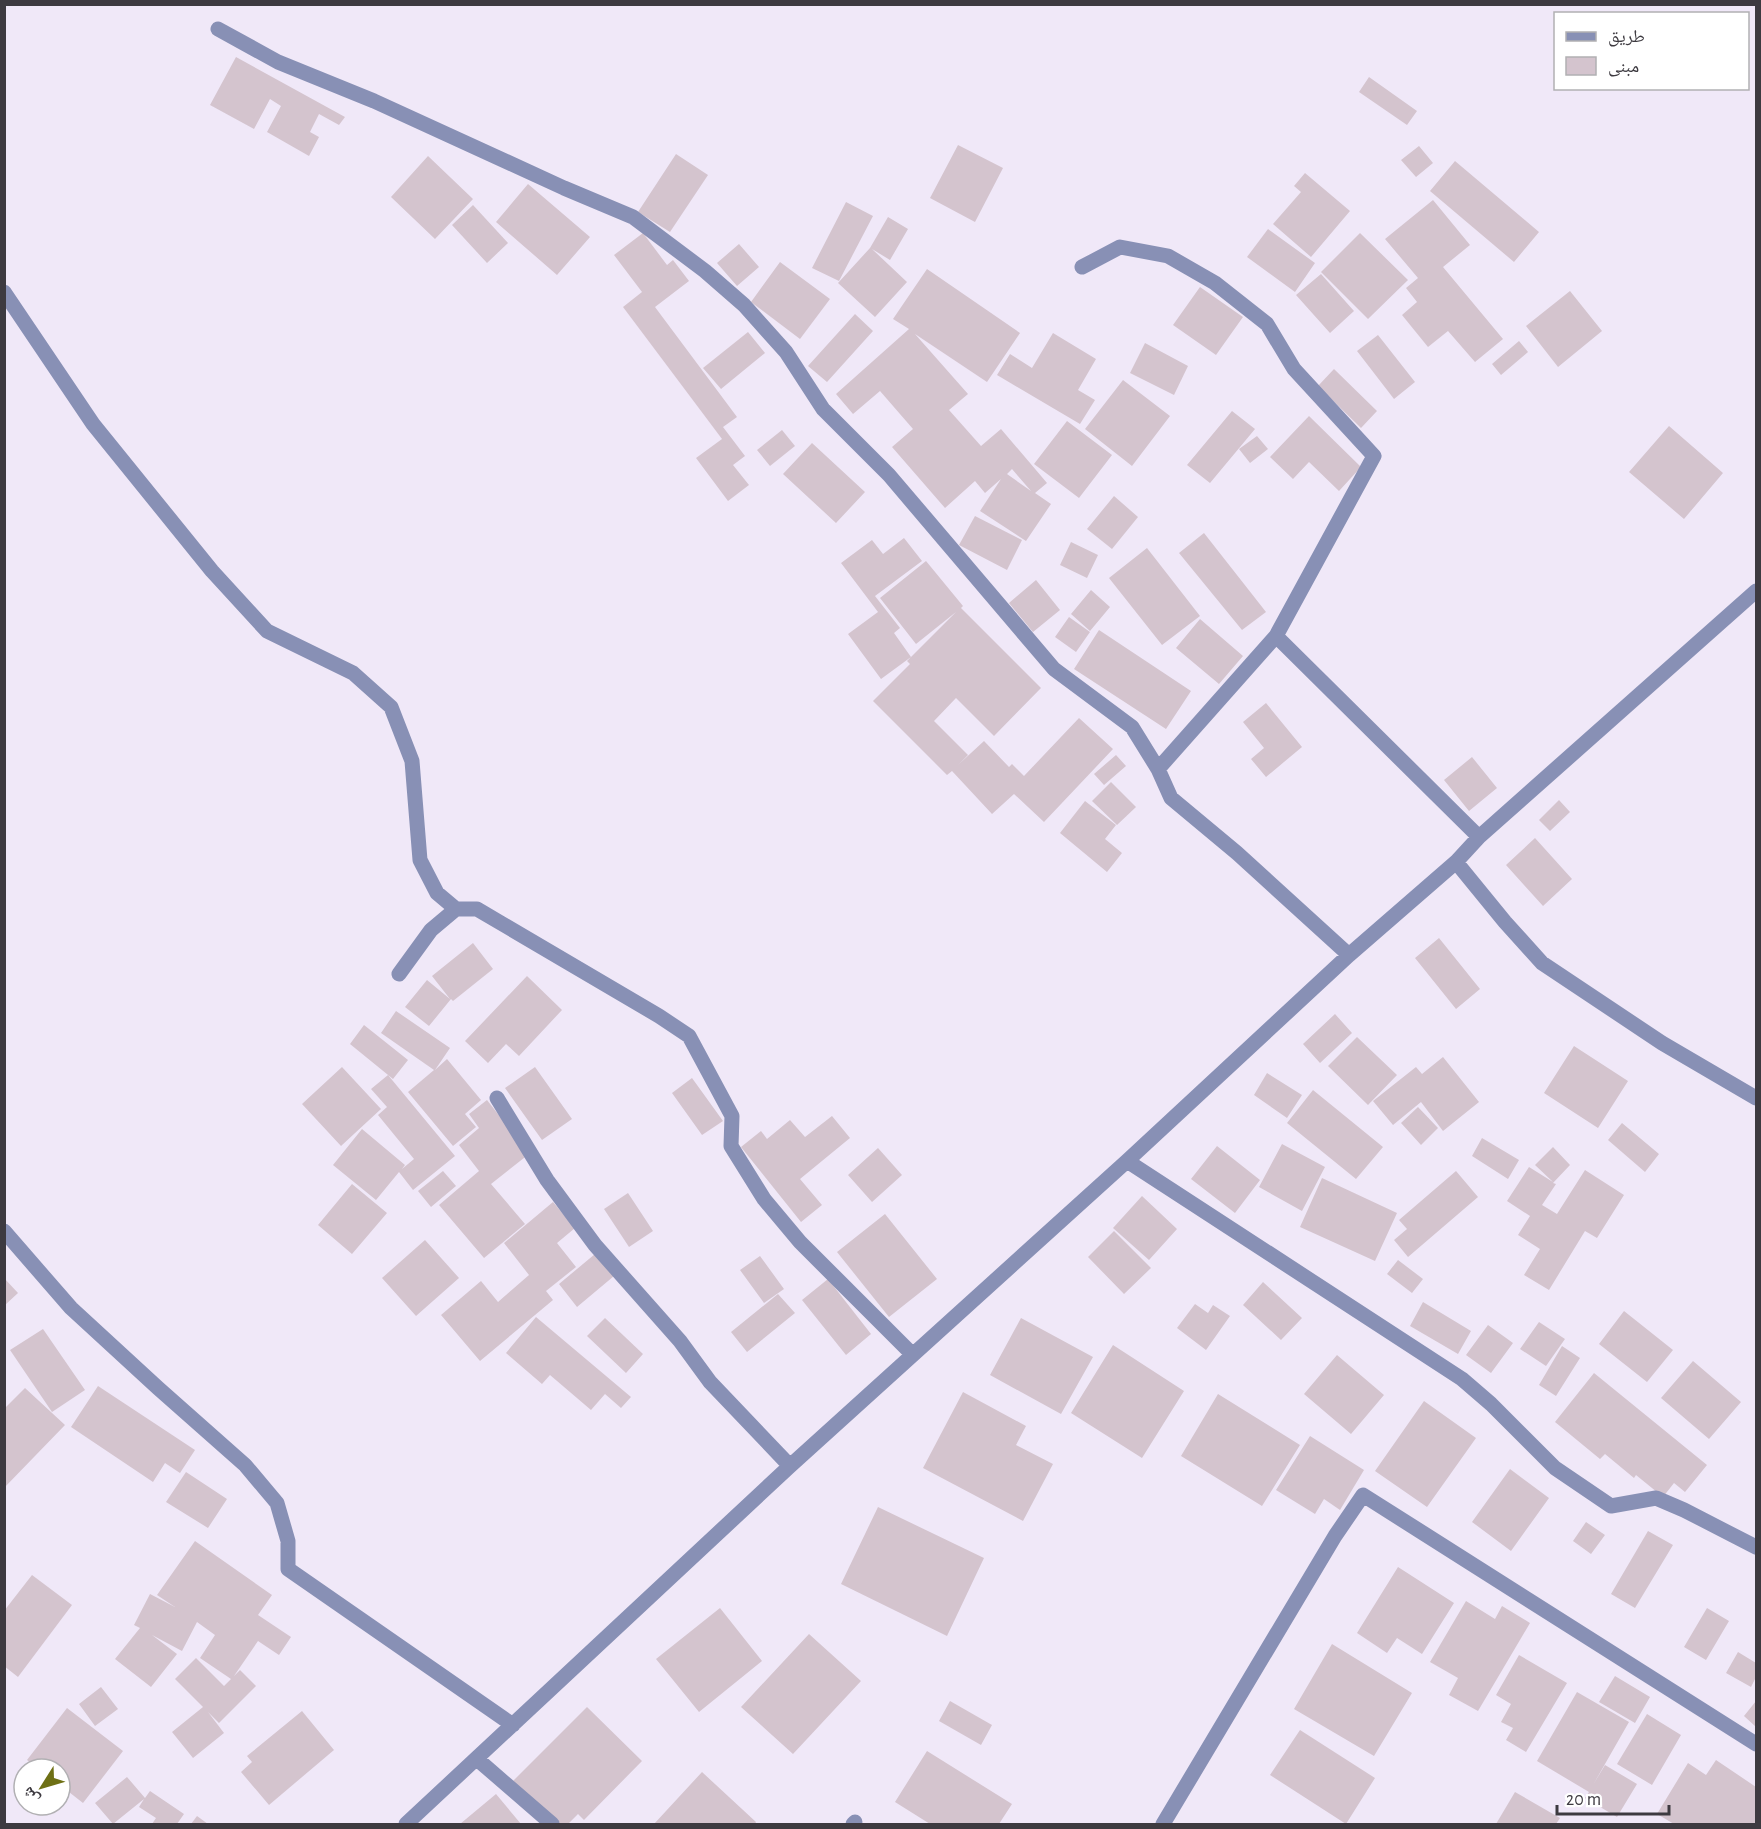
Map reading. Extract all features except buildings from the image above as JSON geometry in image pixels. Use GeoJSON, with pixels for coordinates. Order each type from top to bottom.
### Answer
{"type":"FeatureCollection","features":[{"type":"Feature","properties":{"kind":"street"},"geometry":{"type":"LineString","coordinates":[[218,29],[278,62],[374,101],[633,217],[705,271],[744,305],[786,352],[823,409],[889,475],[1054,669],[1132,727],[1158,768],[1171,798],[1237,853],[1349,955]]}},
{"type":"Feature","properties":{"kind":"street"},"geometry":{"type":"LineString","coordinates":[[1082,267],[1120,247],[1168,256],[1215,283],[1267,324],[1294,369],[1374,456],[1276,636],[1158,768]]}},
{"type":"Feature","properties":{"kind":"street"},"geometry":{"type":"LineString","coordinates":[[4,292],[93,424],[212,571],[267,631],[353,673],[390,707],[412,761],[420,860],[437,893],[456,909]]}},
{"type":"Feature","properties":{"kind":"street"},"geometry":{"type":"LineString","coordinates":[[406,1824],[912,1353],[1127,1161],[1349,955],[1456,862],[1479,837],[1756,591]]}},
{"type":"Feature","properties":{"kind":"street"},"geometry":{"type":"LineString","coordinates":[[1276,636],[1479,837]]}},
{"type":"Feature","properties":{"kind":"street"},"geometry":{"type":"LineString","coordinates":[[1456,862],[1542,963],[1662,1042],[1756,1098]]}},
{"type":"Feature","properties":{"kind":"street"},"geometry":{"type":"LineString","coordinates":[[399,974],[431,930],[456,909],[477,909],[689,1036],[732,1116],[731,1146],[764,1199],[800,1242],[912,1353]]}},
{"type":"Feature","properties":{"kind":"street"},"geometry":{"type":"LineString","coordinates":[[497,1098],[547,1180],[595,1245],[680,1341],[710,1382],[790,1466]]}},
{"type":"Feature","properties":{"kind":"street"},"geometry":{"type":"LineString","coordinates":[[1127,1161],[1462,1379],[1491,1404],[1555,1468],[1611,1506],[1656,1498],[1756,1548]]}},
{"type":"Feature","properties":{"kind":"street"},"geometry":{"type":"LineString","coordinates":[[4,1231],[71,1308],[245,1465],[277,1503],[288,1541],[288,1569],[513,1725]]}},
{"type":"Feature","properties":{"kind":"street"},"geometry":{"type":"LineString","coordinates":[[1163,1824],[1335,1536],[1363,1496],[1756,1744]]}},
{"type":"Feature","properties":{"kind":"street"},"geometry":{"type":"LineString","coordinates":[[477,1759],[552,1824]]}}]}
